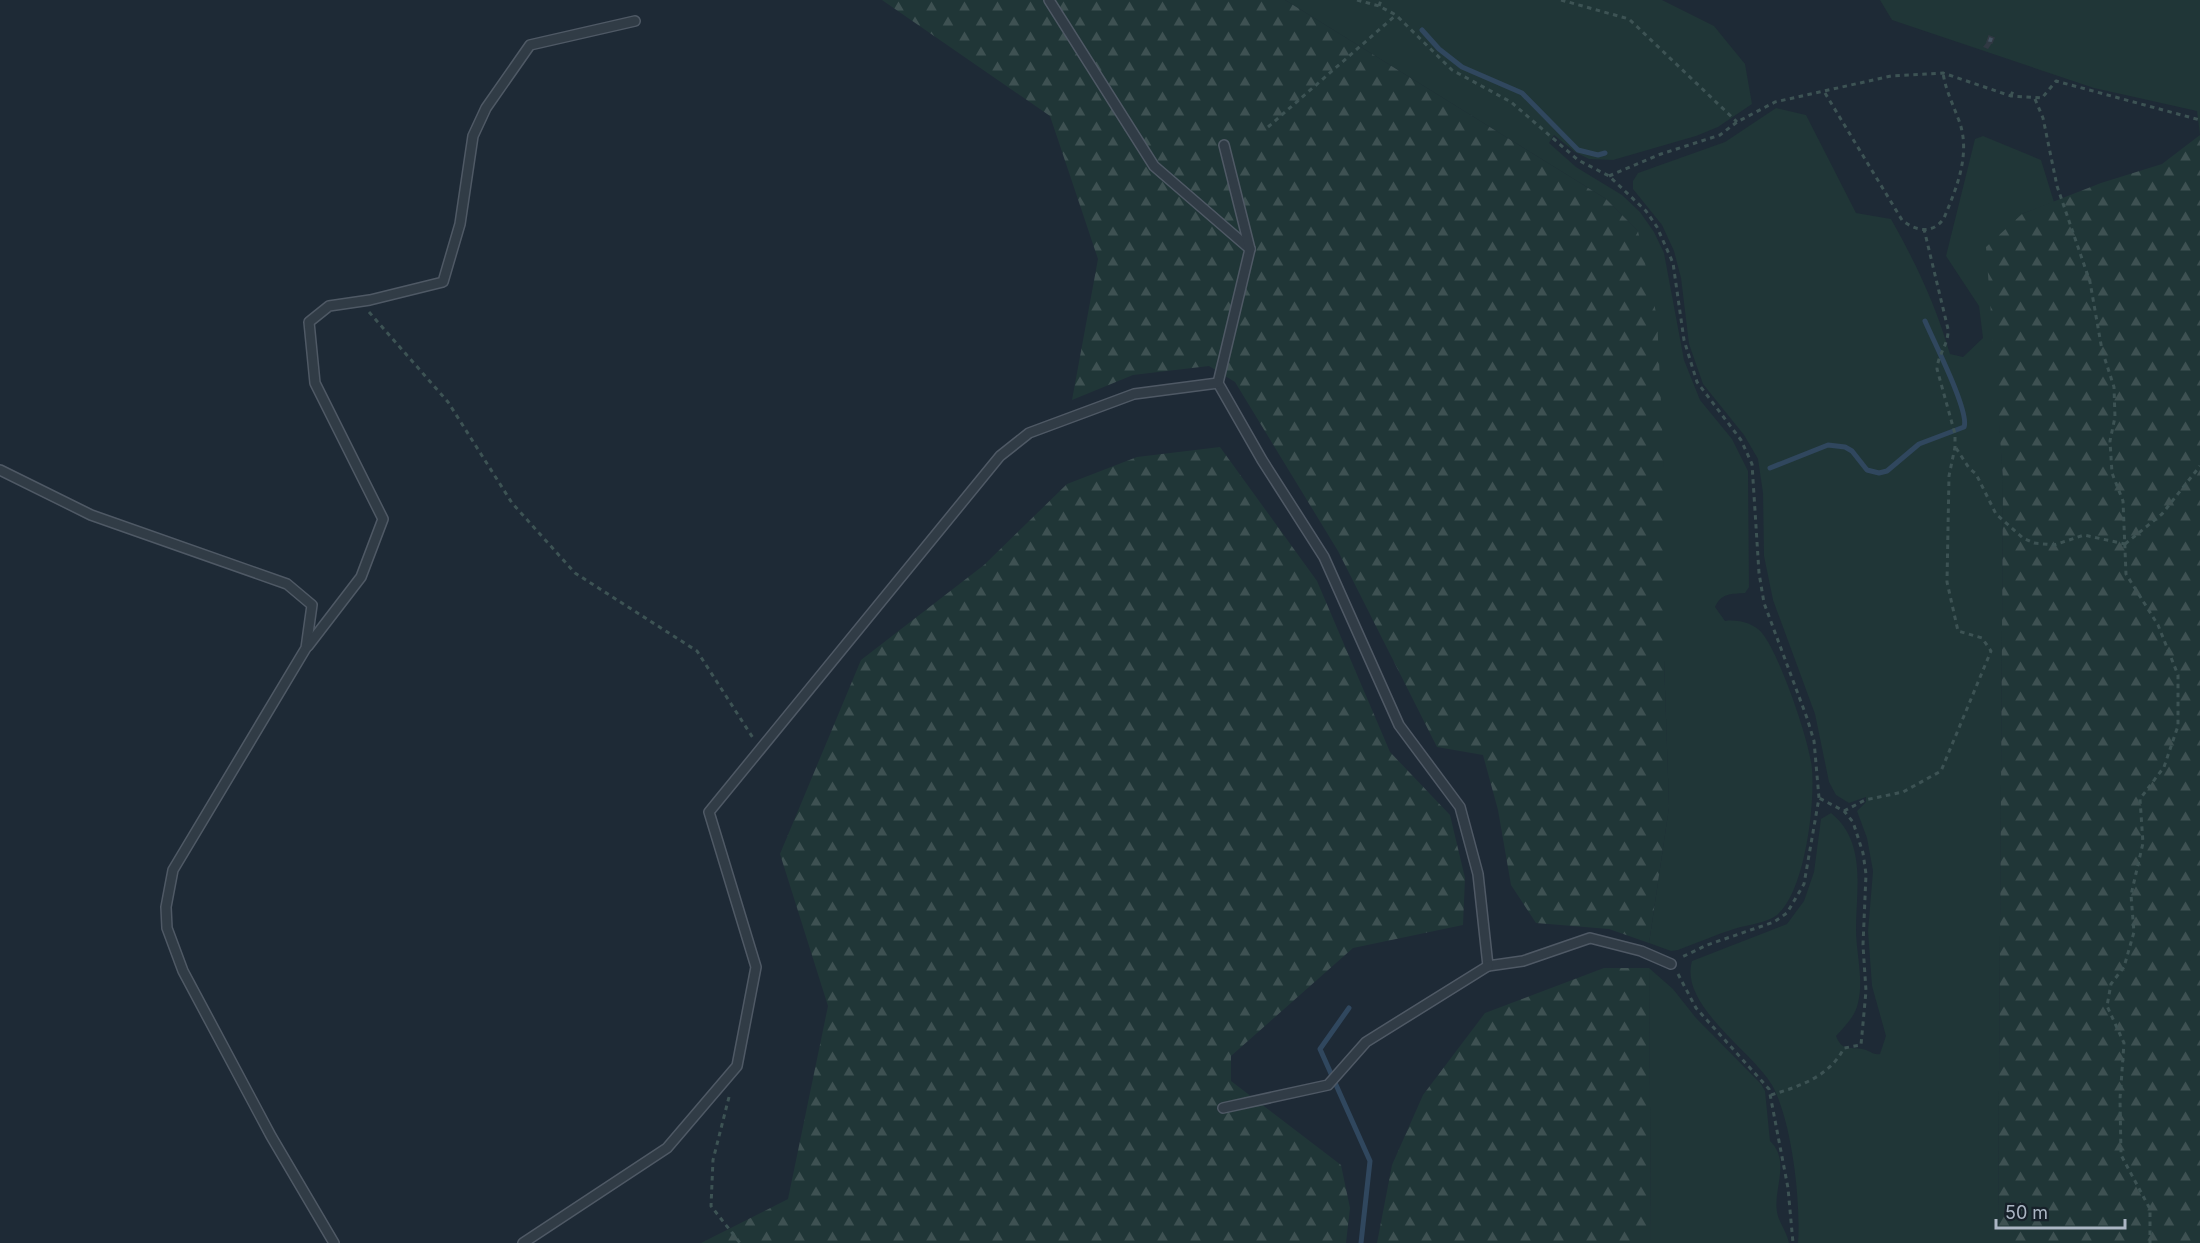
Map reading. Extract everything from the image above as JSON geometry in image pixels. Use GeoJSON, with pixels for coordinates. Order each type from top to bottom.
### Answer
{"type":"FeatureCollection","features":[{"type":"Feature","properties":{"kind":"lane"},"geometry":{"type":"LineString","coordinates":[[1049,0],[1154,166],[1250,249]]}},
{"type":"Feature","properties":{"kind":"lane"},"geometry":{"type":"LineString","coordinates":[[334,1243],[272,1136],[183,971],[166,928],[166,907],[173,870],[306,648],[361,577],[383,519],[315,382],[309,322],[328,306],[443,282],[460,224],[472,136],[486,108],[530,45],[634,21]]}},
{"type":"Feature","properties":{"kind":"lane"},"geometry":{"type":"LineString","coordinates":[[1224,145],[1250,249],[1218,382],[1262,460],[1324,557],[1399,725],[1460,807],[1478,874],[1488,966]]}},
{"type":"Feature","properties":{"kind":"lane"},"geometry":{"type":"LineString","coordinates":[[523,1243],[667,1148],[737,1066],[756,967],[708,812],[1000,456],[1029,433],[1134,394],[1218,382]]}},
{"type":"Feature","properties":{"kind":"lane"},"geometry":{"type":"LineString","coordinates":[[0,470],[91,515],[287,584],[312,605],[306,648]]}},
{"type":"Feature","properties":{"kind":"lane"},"geometry":{"type":"LineString","coordinates":[[1223,1108],[1328,1085],[1366,1042],[1488,966],[1523,961],[1590,938],[1641,951],[1671,964]]}},
{"type":"Feature","properties":{"kind":"path"},"geometry":{"type":"LineString","coordinates":[[1357,0],[1379,6],[1396,15],[1452,70],[1511,102],[1578,160],[1609,176],[1646,211],[1665,243],[1677,285],[1684,340],[1697,382],[1741,440],[1752,464],[1759,573],[1764,603],[1812,733],[1819,798],[1804,884],[1787,913],[1774,922],[1707,945],[1671,964],[1696,1008],[1765,1083],[1771,1095],[1788,1188],[1793,1243]]}},
{"type":"Feature","properties":{"kind":"path"},"geometry":{"type":"LineString","coordinates":[[1379,6],[1381,0]]}},
{"type":"Feature","properties":{"kind":"path"},"geometry":{"type":"LineString","coordinates":[[1560,0],[1629,19],[1737,122]]}},
{"type":"Feature","properties":{"kind":"path"},"geometry":{"type":"LineString","coordinates":[[1268,127],[1396,15]]}},
{"type":"Feature","properties":{"kind":"path"},"geometry":{"type":"LineString","coordinates":[[1825,93],[1902,220],[1910,226],[1924,229],[1940,225],[1961,171],[1964,155],[1959,118],[1946,93],[1943,73]]}},
{"type":"Feature","properties":{"kind":"path"},"geometry":{"type":"LineString","coordinates":[[1609,176],[1661,154],[1720,135],[1737,122],[1775,102],[1825,93],[1891,76],[1943,73],[2011,96],[2035,99],[2042,98],[2056,81],[2200,120]]}},
{"type":"Feature","properties":{"kind":"path"},"geometry":{"type":"LineString","coordinates":[[2011,96],[2014,88]]}},
{"type":"Feature","properties":{"kind":"path"},"geometry":{"type":"LineString","coordinates":[[2035,99],[2043,118],[2057,186],[2090,282],[2102,350],[2114,387],[2115,417],[2110,441],[2112,472],[2123,501],[2126,573],[2158,625],[2178,675],[2178,726],[2164,767],[2140,799],[2143,843],[2131,895],[2134,932],[2124,967],[2111,984],[2107,1006],[2124,1043],[2120,1099],[2121,1155],[2150,1209],[2150,1243]]}},
{"type":"Feature","properties":{"kind":"path"},"geometry":{"type":"LineString","coordinates":[[1924,229],[1948,329],[1948,339],[1937,362],[1937,369],[1955,447],[1969,468],[1976,474],[1996,514],[2023,538],[2034,543],[2054,545],[2084,535],[2125,544]]}},
{"type":"Feature","properties":{"kind":"path"},"geometry":{"type":"LineString","coordinates":[[360,301],[448,402],[512,503],[575,573],[697,651],[760,748]]}},
{"type":"Feature","properties":{"kind":"path"},"geometry":{"type":"LineString","coordinates":[[1844,811],[1865,800],[1903,792],[1941,771],[1991,651],[1982,638],[1958,631],[1947,582],[1949,476],[1955,447]]}},
{"type":"Feature","properties":{"kind":"path"},"geometry":{"type":"LineString","coordinates":[[2125,544],[2162,514],[2200,466]]}},
{"type":"Feature","properties":{"kind":"path"},"geometry":{"type":"LineString","coordinates":[[1771,1095],[1806,1085],[1827,1069],[1844,1048],[1861,1045],[1866,991],[1863,945],[1866,874],[1859,836],[1844,811],[1819,798]]}},
{"type":"Feature","properties":{"kind":"path"},"geometry":{"type":"LineString","coordinates":[[737,1066],[713,1160],[711,1206],[740,1243]]}},
{"type":"Feature","properties":{"kind":"green space"},"geometry":{"type":"Polygon","coordinates":[[[882,0],[1285,0],[1606,199],[1638,231],[1657,317],[1664,468],[1664,660],[1669,807],[1649,943],[1609,929],[1536,923],[1511,885],[1498,810],[1483,755],[1437,747],[1338,551],[1235,382],[1209,366],[1133,375],[1072,400],[1098,259],[1050,116],[882,0]]]}},
{"type":"Feature","properties":{"kind":"green space"},"geometry":{"type":"Polygon","coordinates":[[[1285,0],[1662,0],[1714,26],[1745,64],[1752,104],[1718,127],[1696,136],[1613,160],[1589,159],[1575,152],[1554,135],[1549,143],[1576,167],[1622,195],[1640,212],[1654,232],[1664,253],[1684,360],[1700,400],[1732,439],[1748,471],[1749,587],[1745,593],[1723,597],[1715,607],[1725,621],[1750,624],[1762,633],[1769,643],[1793,698],[1806,739],[1813,785],[1810,825],[1801,868],[1787,903],[1773,918],[1727,931],[1678,950],[1671,951],[1649,943],[1669,807],[1664,660],[1664,468],[1638,231],[1606,199],[1285,0]]]}},
{"type":"Feature","properties":{"kind":"green space"},"geometry":{"type":"Polygon","coordinates":[[[1880,0],[2200,0],[2200,135],[2197,111],[2094,88],[1892,20],[1880,0]]]}},
{"type":"Feature","properties":{"kind":"green space"},"geometry":{"type":"Polygon","coordinates":[[[1776,108],[1806,115],[1856,213],[1891,219],[1925,285],[1950,354],[1963,357],[1983,338],[1979,306],[1946,256],[1975,139],[1983,136],[2041,160],[2054,202],[2022,214],[1995,357],[2003,479],[1998,1243],[1798,1243],[1799,1226],[1794,1162],[1779,1100],[1772,1085],[1762,1072],[1706,1011],[1696,994],[1691,978],[1692,961],[1787,924],[1804,901],[1814,872],[1821,819],[1831,813],[1850,838],[1855,852],[1858,883],[1856,938],[1860,994],[1855,1013],[1836,1036],[1845,1047],[1880,1054],[1886,1036],[1872,986],[1868,931],[1873,871],[1867,838],[1857,811],[1866,802],[1866,797],[1849,803],[1836,795],[1829,782],[1815,714],[1773,600],[1764,556],[1763,493],[1758,459],[1744,435],[1703,384],[1689,344],[1681,278],[1674,251],[1662,225],[1633,189],[1633,181],[1638,173],[1725,142],[1776,108]]]}},
{"type":"Feature","properties":{"kind":"green space"},"geometry":{"type":"Polygon","coordinates":[[[2200,135],[2200,1243],[1998,1243],[2003,479],[1986,247],[2022,214],[2101,183],[2162,164],[2200,135]]]}},
{"type":"Feature","properties":{"kind":"green space"},"geometry":{"type":"Polygon","coordinates":[[[1220,447],[1317,581],[1390,752],[1450,815],[1465,878],[1463,925],[1353,948],[1231,1056],[1231,1081],[1341,1165],[1350,1208],[1346,1243],[701,1243],[788,1199],[828,1006],[780,854],[861,660],[984,565],[1067,484],[1137,457],[1220,447]]]}},
{"type":"Feature","properties":{"kind":"green space"},"geometry":{"type":"Polygon","coordinates":[[[1604,968],[1649,968],[1651,1243],[1377,1243],[1392,1165],[1423,1095],[1485,1013],[1604,968]]]}},
{"type":"Feature","properties":{"kind":"green space"},"geometry":{"type":"Polygon","coordinates":[[[1649,968],[1673,989],[1696,1018],[1761,1084],[1765,1091],[1770,1141],[1776,1149],[1780,1166],[1777,1212],[1789,1243],[1651,1243],[1649,968]]]}},
{"type":"Feature","properties":{"kind":"building"},"geometry":{"type":"Polygon","coordinates":[[[1989,36],[1994,38],[1992,43],[1987,42],[1989,36]]]}},
{"type":"Feature","properties":{"kind":"waterway"},"geometry":{"type":"LineString","coordinates":[[1422,30],[1439,49],[1462,67],[1522,93],[1578,150],[1598,155],[1605,153]]}},
{"type":"Feature","properties":{"kind":"waterway"},"geometry":{"type":"LineString","coordinates":[[1770,468],[1828,445],[1845,447],[1852,451],[1867,470],[1879,473],[1887,471],[1919,444],[1964,427],[1962,407],[1925,321]]}},
{"type":"Feature","properties":{"kind":"waterway"},"geometry":{"type":"LineString","coordinates":[[1349,1008],[1320,1049],[1370,1161],[1361,1243]]}}]}
